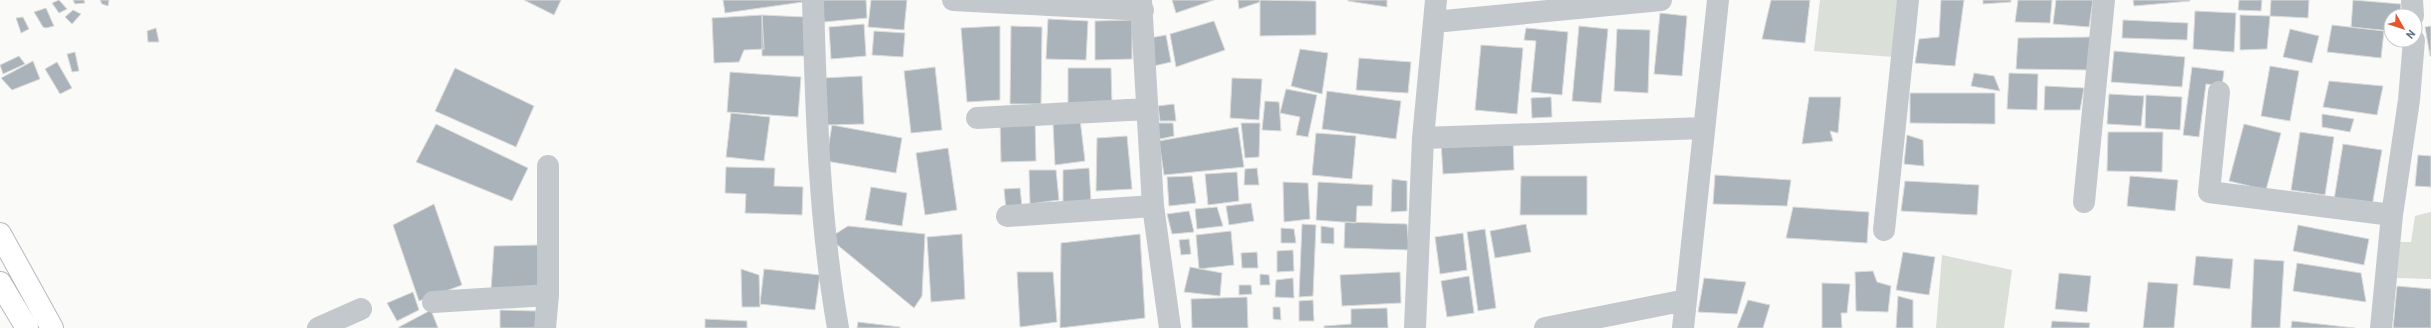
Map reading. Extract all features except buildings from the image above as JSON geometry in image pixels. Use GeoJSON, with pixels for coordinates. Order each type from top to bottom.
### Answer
{"type":"FeatureCollection","features":[{"type":"Feature","properties":{"kind":"main road"},"geometry":{"type":"LineString","coordinates":[[0,234],[52,328]]}},
{"type":"Feature","properties":{"kind":"main road"},"geometry":{"type":"LineString","coordinates":[[0,283],[26,328]]}},
{"type":"Feature","properties":{"kind":"street"},"geometry":{"type":"LineString","coordinates":[[813,0],[816,126],[826,235],[838,328]]}},
{"type":"Feature","properties":{"kind":"street"},"geometry":{"type":"LineString","coordinates":[[954,0],[1142,5],[1153,206],[1170,328]]}},
{"type":"Feature","properties":{"kind":"street"},"geometry":{"type":"LineString","coordinates":[[1415,328],[1423,138],[1436,0]]}},
{"type":"Feature","properties":{"kind":"street"},"geometry":{"type":"LineString","coordinates":[[1434,22],[1661,0]]}},
{"type":"Feature","properties":{"kind":"street"},"geometry":{"type":"LineString","coordinates":[[1683,328],[1703,128],[1718,0]]}},
{"type":"Feature","properties":{"kind":"street"},"geometry":{"type":"LineString","coordinates":[[1884,230],[1908,0]]}},
{"type":"Feature","properties":{"kind":"street"},"geometry":{"type":"LineString","coordinates":[[2084,202],[2104,0]]}},
{"type":"Feature","properties":{"kind":"street"},"geometry":{"type":"LineString","coordinates":[[2381,328],[2392,215],[2409,100],[2413,48]]}},
{"type":"Feature","properties":{"kind":"street"},"geometry":{"type":"LineString","coordinates":[[2219,92],[2209,192],[2392,215]]}},
{"type":"Feature","properties":{"kind":"street"},"geometry":{"type":"LineString","coordinates":[[977,118],[1147,109]]}},
{"type":"Feature","properties":{"kind":"street"},"geometry":{"type":"LineString","coordinates":[[1423,138],[1703,128]]}},
{"type":"Feature","properties":{"kind":"street"},"geometry":{"type":"LineString","coordinates":[[545,328],[548,295],[548,166]]}},
{"type":"Feature","properties":{"kind":"street"},"geometry":{"type":"LineString","coordinates":[[1007,216],[1153,206]]}},
{"type":"Feature","properties":{"kind":"street"},"geometry":{"type":"LineString","coordinates":[[433,302],[548,295]]}},
{"type":"Feature","properties":{"kind":"street"},"geometry":{"type":"LineString","coordinates":[[1545,328],[1686,300]]}},
{"type":"Feature","properties":{"kind":"street"},"geometry":{"type":"LineString","coordinates":[[318,328],[361,309]]}},
{"type":"Feature","properties":{"kind":"shaded area"},"geometry":{"type":"Polygon","coordinates":[[[1820,0],[1898,0],[1894,57],[1814,51],[1820,0]]]}},
{"type":"Feature","properties":{"kind":"shaded area"},"geometry":{"type":"Polygon","coordinates":[[[2431,212],[2431,279],[2397,278],[2400,242],[2411,242],[2415,216],[2431,212]]]}},
{"type":"Feature","properties":{"kind":"shaded area"},"geometry":{"type":"Polygon","coordinates":[[[1942,255],[2012,270],[2004,328],[1936,328],[1942,255]]]}}]}
